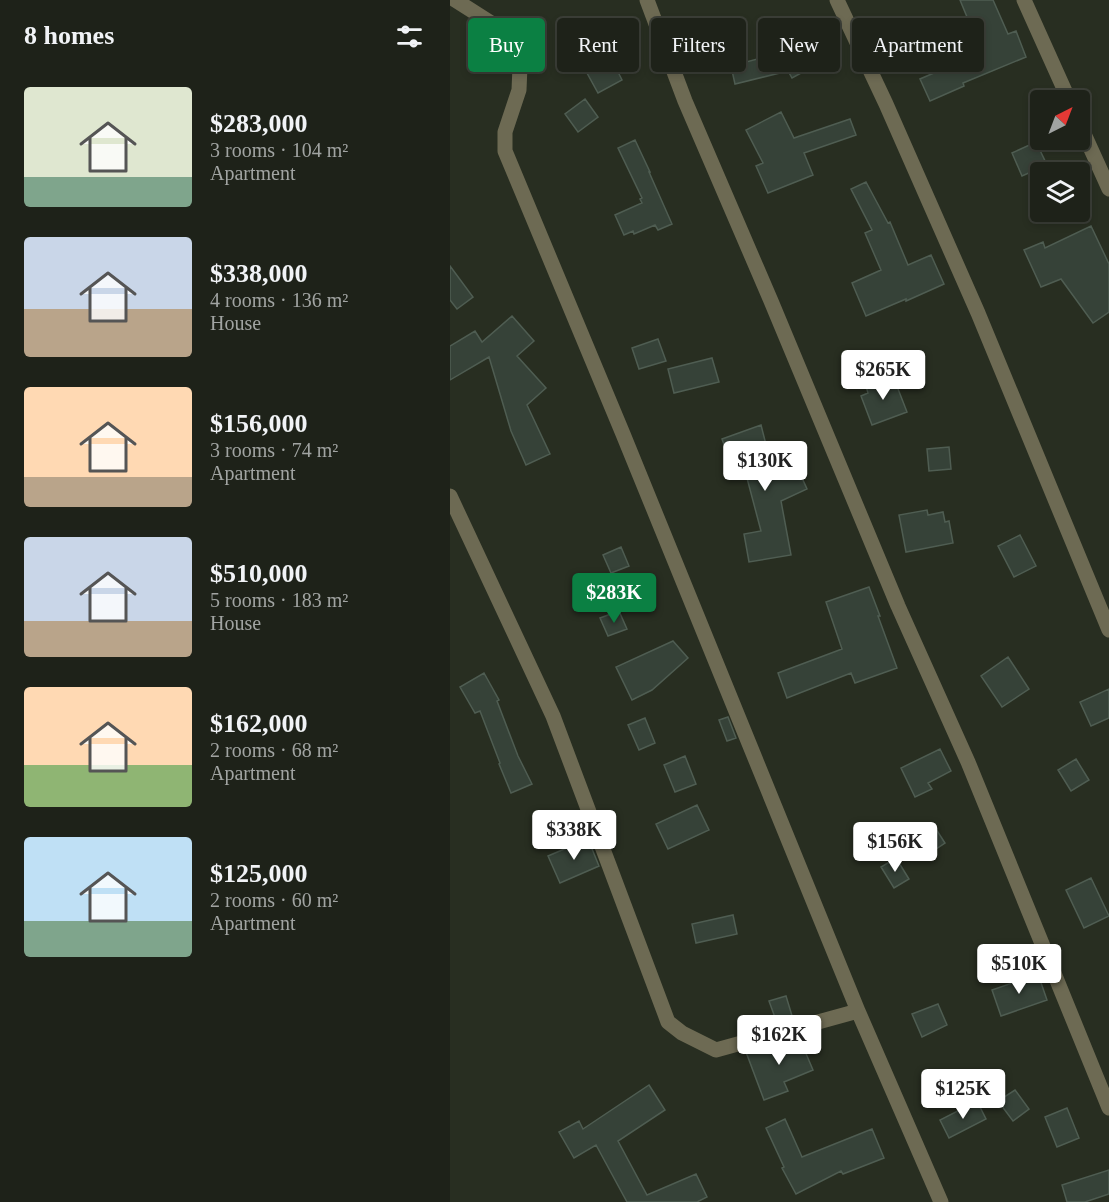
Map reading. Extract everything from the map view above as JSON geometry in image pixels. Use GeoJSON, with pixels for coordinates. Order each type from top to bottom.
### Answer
{"type":"FeatureCollection","features":[{"type":"Feature","properties":{"kind":"street"},"geometry":{"type":"LineString","coordinates":[[455,0],[496,26],[511,44],[520,66],[519,90],[505,132],[505,151],[858,1011],[940,1202]]}},
{"type":"Feature","properties":{"kind":"street"},"geometry":{"type":"LineString","coordinates":[[646,0],[685,101],[894,595],[968,762],[1109,1108]]}},
{"type":"Feature","properties":{"kind":"street"},"geometry":{"type":"LineString","coordinates":[[837,0],[886,104],[978,313],[1109,630]]}},
{"type":"Feature","properties":{"kind":"street"},"geometry":{"type":"LineString","coordinates":[[1024,0],[1064,90]]}},
{"type":"Feature","properties":{"kind":"street"},"geometry":{"type":"LineString","coordinates":[[1090,147],[1109,189]]}},
{"type":"Feature","properties":{"kind":"street"},"geometry":{"type":"LineString","coordinates":[[450,496],[553,716],[668,1022],[682,1034],[716,1050],[858,1011]]}},
{"type":"Feature","properties":{"kind":"building"},"geometry":{"type":"Polygon","coordinates":[[[960,0],[993,0],[1008,34],[1016,31],[1026,57],[963,83],[964,86],[930,101],[920,79],[936,72],[984,72],[984,18],[967,18],[960,0]]]}},
{"type":"Feature","properties":{"kind":"building"},"geometry":{"type":"Polygon","coordinates":[[[758,59],[758,72],[784,72],[735,84],[732,72],[746,72],[746,62],[758,59]]]}},
{"type":"Feature","properties":{"kind":"building"},"geometry":{"type":"Polygon","coordinates":[[[618,72],[622,80],[598,93],[587,73],[618,72]]]}},
{"type":"Feature","properties":{"kind":"building"},"geometry":{"type":"Polygon","coordinates":[[[789,72],[803,72],[792,78],[789,72]]]}},
{"type":"Feature","properties":{"kind":"building"},"geometry":{"type":"Polygon","coordinates":[[[585,99],[598,117],[578,132],[565,114],[585,99]]]}},
{"type":"Feature","properties":{"kind":"building"},"geometry":{"type":"Polygon","coordinates":[[[781,112],[794,138],[850,119],[856,135],[804,153],[813,175],[768,193],[756,166],[763,163],[746,130],[781,112]]]}},
{"type":"Feature","properties":{"kind":"building"},"geometry":{"type":"Polygon","coordinates":[[[635,140],[672,224],[658,230],[655,225],[634,234],[633,231],[624,235],[615,215],[642,203],[640,199],[642,198],[618,148],[635,140]]]}},
{"type":"Feature","properties":{"kind":"building"},"geometry":{"type":"Polygon","coordinates":[[[1030,145],[1030,150],[1040,150],[1046,162],[1030,162],[1030,172],[1022,176],[1012,153],[1030,145]]]}},
{"type":"Feature","properties":{"kind":"building"},"geometry":{"type":"Polygon","coordinates":[[[866,182],[888,223],[890,222],[908,265],[931,255],[944,284],[866,316],[852,283],[881,270],[865,233],[872,230],[851,189],[866,182]]]}},
{"type":"Feature","properties":{"kind":"building"},"geometry":{"type":"Polygon","coordinates":[[[1091,226],[1109,264],[1109,312],[1093,323],[1061,279],[1041,287],[1024,250],[1043,242],[1045,248],[1091,226]]]}},
{"type":"Feature","properties":{"kind":"building"},"geometry":{"type":"Polygon","coordinates":[[[450,266],[473,297],[457,309],[450,300],[450,266]]]}},
{"type":"Feature","properties":{"kind":"building"},"geometry":{"type":"Polygon","coordinates":[[[512,316],[534,341],[517,356],[546,388],[527,405],[550,454],[526,465],[511,431],[489,357],[450,380],[450,346],[475,331],[482,342],[512,316]]]}},
{"type":"Feature","properties":{"kind":"building"},"geometry":{"type":"Polygon","coordinates":[[[658,339],[666,361],[639,369],[632,348],[658,339]]]}},
{"type":"Feature","properties":{"kind":"building"},"geometry":{"type":"Polygon","coordinates":[[[712,358],[719,382],[674,393],[668,369],[712,358]]]}},
{"type":"Feature","properties":{"kind":"building"},"geometry":{"type":"Polygon","coordinates":[[[893,376],[907,412],[872,425],[861,396],[868,393],[866,386],[893,376]]]}},
{"type":"Feature","properties":{"kind":"building"},"geometry":{"type":"Polygon","coordinates":[[[761,425],[772,468],[793,458],[807,489],[781,501],[791,555],[749,562],[744,534],[761,531],[743,463],[732,467],[722,439],[761,425]]]}},
{"type":"Feature","properties":{"kind":"building"},"geometry":{"type":"Polygon","coordinates":[[[949,447],[951,469],[929,471],[927,449],[949,447]]]}},
{"type":"Feature","properties":{"kind":"building"},"geometry":{"type":"Polygon","coordinates":[[[927,510],[928,515],[943,512],[945,522],[949,521],[953,543],[906,552],[899,515],[927,510]]]}},
{"type":"Feature","properties":{"kind":"building"},"geometry":{"type":"Polygon","coordinates":[[[1020,535],[1036,566],[1014,577],[998,546],[1020,535]]]}},
{"type":"Feature","properties":{"kind":"building"},"geometry":{"type":"Polygon","coordinates":[[[621,547],[629,566],[611,573],[603,555],[621,547]]]}},
{"type":"Feature","properties":{"kind":"building"},"geometry":{"type":"Polygon","coordinates":[[[869,587],[897,668],[855,683],[851,673],[787,698],[778,673],[842,649],[826,602],[869,587]]]}},
{"type":"Feature","properties":{"kind":"building"},"geometry":{"type":"Polygon","coordinates":[[[619,611],[627,629],[608,636],[600,618],[619,611]]]}},
{"type":"Feature","properties":{"kind":"building"},"geometry":{"type":"Polygon","coordinates":[[[673,641],[688,658],[652,690],[632,700],[616,667],[673,641]]]}},
{"type":"Feature","properties":{"kind":"building"},"geometry":{"type":"Polygon","coordinates":[[[1008,657],[1029,689],[1002,707],[981,676],[1008,657]]]}},
{"type":"Feature","properties":{"kind":"building"},"geometry":{"type":"Polygon","coordinates":[[[484,673],[499,700],[497,701],[518,756],[532,784],[511,793],[480,711],[475,713],[460,687],[484,673]]]}},
{"type":"Feature","properties":{"kind":"building"},"geometry":{"type":"Polygon","coordinates":[[[1109,689],[1109,718],[1091,726],[1080,702],[1109,689]]]}},
{"type":"Feature","properties":{"kind":"building"},"geometry":{"type":"Polygon","coordinates":[[[728,717],[736,738],[727,741],[719,720],[728,717]]]}},
{"type":"Feature","properties":{"kind":"building"},"geometry":{"type":"Polygon","coordinates":[[[645,718],[655,743],[639,750],[628,725],[645,718]]]}},
{"type":"Feature","properties":{"kind":"building"},"geometry":{"type":"Polygon","coordinates":[[[940,749],[951,771],[928,783],[932,789],[915,797],[901,768],[940,749]]]}},
{"type":"Feature","properties":{"kind":"building"},"geometry":{"type":"Polygon","coordinates":[[[685,756],[696,784],[675,792],[664,765],[685,756]]]}},
{"type":"Feature","properties":{"kind":"building"},"geometry":{"type":"Polygon","coordinates":[[[1076,759],[1089,780],[1071,791],[1058,770],[1076,759]]]}},
{"type":"Feature","properties":{"kind":"building"},"geometry":{"type":"Polygon","coordinates":[[[697,805],[709,830],[668,849],[656,824],[697,805]]]}},
{"type":"Feature","properties":{"kind":"building"},"geometry":{"type":"Polygon","coordinates":[[[934,826],[945,843],[930,853],[919,837],[934,826]]]}},
{"type":"Feature","properties":{"kind":"building"},"geometry":{"type":"Polygon","coordinates":[[[588,839],[599,866],[560,883],[548,856],[588,839]]]}},
{"type":"Feature","properties":{"kind":"building"},"geometry":{"type":"Polygon","coordinates":[[[896,858],[909,879],[894,888],[881,867],[896,858]]]}},
{"type":"Feature","properties":{"kind":"building"},"geometry":{"type":"Polygon","coordinates":[[[1091,878],[1109,916],[1084,928],[1066,890],[1091,878]]]}},
{"type":"Feature","properties":{"kind":"building"},"geometry":{"type":"Polygon","coordinates":[[[733,915],[737,934],[696,943],[692,924],[733,915]]]}},
{"type":"Feature","properties":{"kind":"building"},"geometry":{"type":"Polygon","coordinates":[[[1038,974],[1047,1000],[1001,1016],[992,990],[1038,974]]]}},
{"type":"Feature","properties":{"kind":"building"},"geometry":{"type":"Polygon","coordinates":[[[786,996],[793,1019],[777,1023],[769,1001],[786,996]]]}},
{"type":"Feature","properties":{"kind":"building"},"geometry":{"type":"Polygon","coordinates":[[[938,1004],[947,1025],[922,1037],[912,1014],[938,1004]]]}},
{"type":"Feature","properties":{"kind":"building"},"geometry":{"type":"Polygon","coordinates":[[[799,1037],[813,1070],[784,1082],[788,1091],[764,1100],[746,1052],[799,1037]]]}},
{"type":"Feature","properties":{"kind":"building"},"geometry":{"type":"Polygon","coordinates":[[[649,1085],[665,1110],[618,1141],[647,1195],[696,1174],[707,1197],[697,1202],[627,1202],[596,1145],[574,1158],[559,1132],[579,1121],[583,1129],[649,1085]]]}},
{"type":"Feature","properties":{"kind":"building"},"geometry":{"type":"Polygon","coordinates":[[[1015,1090],[1029,1109],[1013,1121],[998,1101],[1015,1090]]]}},
{"type":"Feature","properties":{"kind":"building"},"geometry":{"type":"Polygon","coordinates":[[[977,1101],[986,1119],[949,1138],[940,1120],[977,1101]]]}},
{"type":"Feature","properties":{"kind":"building"},"geometry":{"type":"Polygon","coordinates":[[[1067,1108],[1079,1138],[1057,1147],[1045,1117],[1067,1108]]]}},
{"type":"Feature","properties":{"kind":"building"},"geometry":{"type":"Polygon","coordinates":[[[785,1119],[802,1157],[872,1129],[884,1158],[843,1174],[841,1171],[796,1194],[782,1168],[784,1167],[766,1128],[785,1119]]]}},
{"type":"Feature","properties":{"kind":"building"},"geometry":{"type":"Polygon","coordinates":[[[1109,1170],[1109,1194],[1085,1202],[1067,1202],[1062,1185],[1109,1170]]]}}]}
